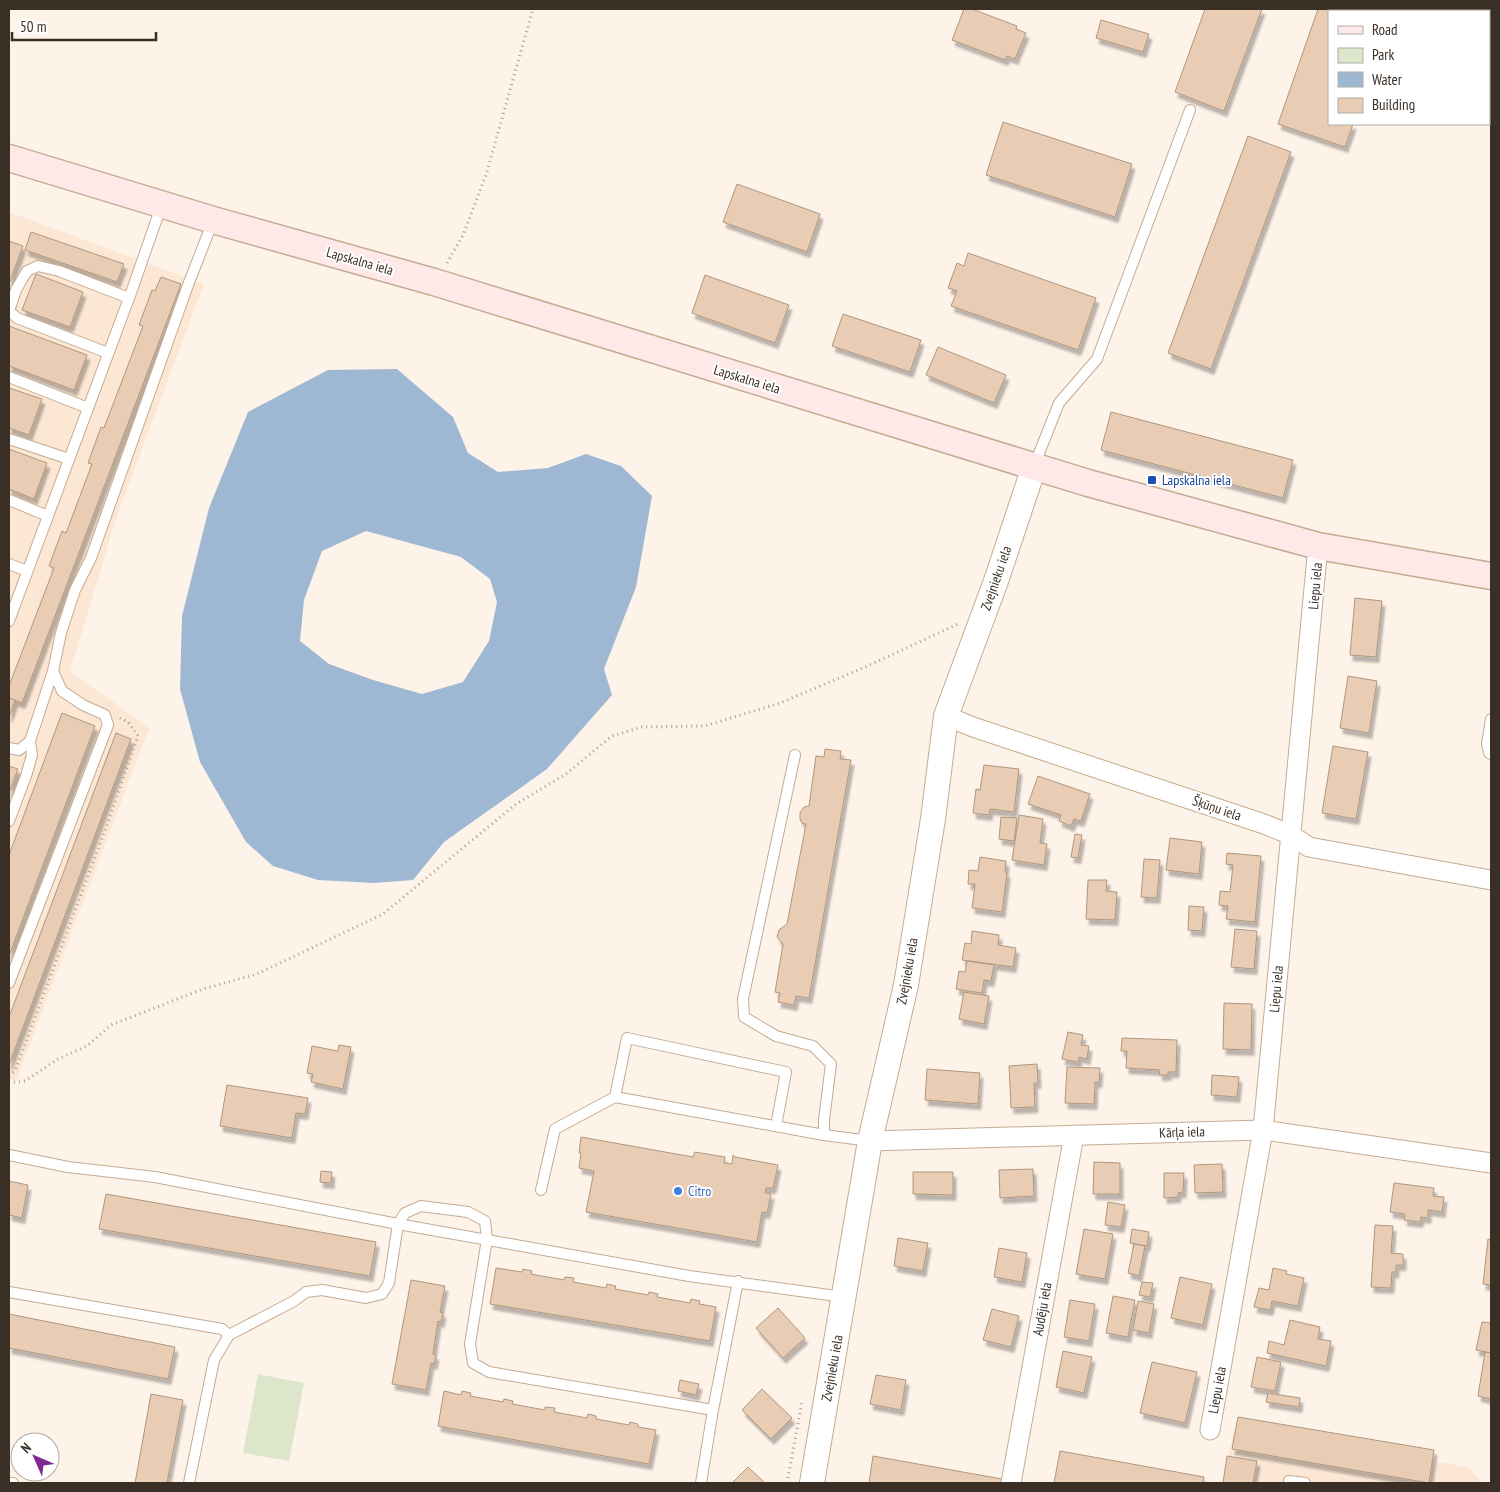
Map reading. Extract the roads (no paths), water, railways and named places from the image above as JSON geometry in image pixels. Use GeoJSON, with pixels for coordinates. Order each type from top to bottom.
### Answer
{"type":"FeatureCollection","features":[{"type":"Feature","properties":{"kind":"main road","name":"Lapskalna iela"},"geometry":{"type":"LineString","coordinates":[[9,158],[214,220],[434,282],[1034,467],[1318,546],[1491,576]]}},
{"type":"Feature","properties":{"kind":"street","name":"Zvejnieku iela"},"geometry":{"type":"LineString","coordinates":[[812,1483],[870,1141],[906,986],[933,819],[946,716],[996,581],[1034,467]]}},
{"type":"Feature","properties":{"kind":"street","name":"Liepu iela"},"geometry":{"type":"LineString","coordinates":[[1210,1430],[1264,1130],[1318,546]]}},
{"type":"Feature","properties":{"kind":"street","name":"Šķūņu iela"},"geometry":{"type":"LineString","coordinates":[[946,716],[973,727],[1291,834],[1309,847],[1491,880]]}},
{"type":"Feature","properties":{"kind":"street","name":"Kārļa iela"},"geometry":{"type":"LineString","coordinates":[[870,1141],[1264,1130],[1491,1163]]}},
{"type":"Feature","properties":{"kind":"street","name":"Audēju iela"},"geometry":{"type":"LineString","coordinates":[[1011,1483],[1074,1135]]}},
{"type":"Feature","properties":{"kind":"lane"},"geometry":{"type":"LineString","coordinates":[[1034,467],[1059,403],[1097,359],[1190,110]]}},
{"type":"Feature","properties":{"kind":"lane"},"geometry":{"type":"LineString","coordinates":[[9,621],[162,204]]}},
{"type":"Feature","properties":{"kind":"lane"},"geometry":{"type":"LineString","coordinates":[[9,821],[32,755],[30,741],[53,672],[61,633],[75,590],[91,558],[188,285],[214,220]]}},
{"type":"Feature","properties":{"kind":"lane"},"geometry":{"type":"LineString","coordinates":[[108,353],[17,318],[9,311],[16,290],[26,271],[38,266],[59,271],[129,298]]}},
{"type":"Feature","properties":{"kind":"lane"},"geometry":{"type":"LineString","coordinates":[[9,377],[88,408]]}},
{"type":"Feature","properties":{"kind":"lane"},"geometry":{"type":"LineString","coordinates":[[9,439],[69,459]]}},
{"type":"Feature","properties":{"kind":"lane"},"geometry":{"type":"LineString","coordinates":[[9,500],[48,516]]}},
{"type":"Feature","properties":{"kind":"lane"},"geometry":{"type":"LineString","coordinates":[[9,564],[27,570]]}},
{"type":"Feature","properties":{"kind":"lane"},"geometry":{"type":"LineString","coordinates":[[9,983],[108,726],[105,715],[83,705],[62,691],[53,672]]}},
{"type":"Feature","properties":{"kind":"lane"},"geometry":{"type":"LineString","coordinates":[[1491,719],[1487,744],[1491,754]]}},
{"type":"Feature","properties":{"kind":"lane"},"geometry":{"type":"LineString","coordinates":[[9,748],[19,750],[30,741]]}},
{"type":"Feature","properties":{"kind":"lane"},"geometry":{"type":"LineString","coordinates":[[795,755],[743,999],[744,1017],[776,1036],[813,1046],[831,1064],[824,1135]]}},
{"type":"Feature","properties":{"kind":"lane"},"geometry":{"type":"LineString","coordinates":[[615,1097],[627,1038],[786,1072],[776,1126]]}},
{"type":"Feature","properties":{"kind":"lane"},"geometry":{"type":"LineString","coordinates":[[540,1190],[555,1129],[615,1097],[824,1135],[870,1141]]}},
{"type":"Feature","properties":{"kind":"lane"},"geometry":{"type":"LineString","coordinates":[[9,1155],[68,1167],[155,1178],[689,1276],[738,1281],[845,1297]]}},
{"type":"Feature","properties":{"kind":"lane"},"geometry":{"type":"LineString","coordinates":[[189,1483],[214,1360],[229,1335],[294,1301],[306,1292],[322,1290],[366,1298],[382,1294],[389,1283],[398,1224],[406,1213],[421,1206],[468,1212],[485,1221],[487,1239],[470,1344],[473,1364],[489,1372],[714,1410]]}},
{"type":"Feature","properties":{"kind":"lane"},"geometry":{"type":"LineString","coordinates":[[702,1483],[738,1281]]}},
{"type":"Feature","properties":{"kind":"lane"},"geometry":{"type":"LineString","coordinates":[[9,1292],[222,1329],[229,1335]]}},
{"type":"Feature","properties":{"kind":"lane"},"geometry":{"type":"LineString","coordinates":[[1289,1481],[1306,1483]]}},
{"type":"Feature","properties":{"kind":"water"},"geometry":{"type":"Polygon","coordinates":[[[397,369],[453,417],[468,453],[498,472],[548,468],[586,454],[621,466],[652,496],[636,587],[604,669],[612,695],[547,769],[444,842],[413,880],[374,883],[318,880],[273,866],[246,842],[200,762],[180,689],[182,616],[209,508],[248,412],[328,370],[397,369]],[[366,531],[322,551],[304,600],[300,641],[329,664],[373,680],[422,694],[463,682],[489,641],[497,602],[490,579],[461,557],[366,531]]]}},
{"type":"Feature","properties":{"kind":"place","name":"Lapskalna iela"},"geometry":{"type":"Point","coordinates":[1152,480]}},
{"type":"Feature","properties":{"kind":"place","name":"Citro"},"geometry":{"type":"Point","coordinates":[678,1191]}}]}
